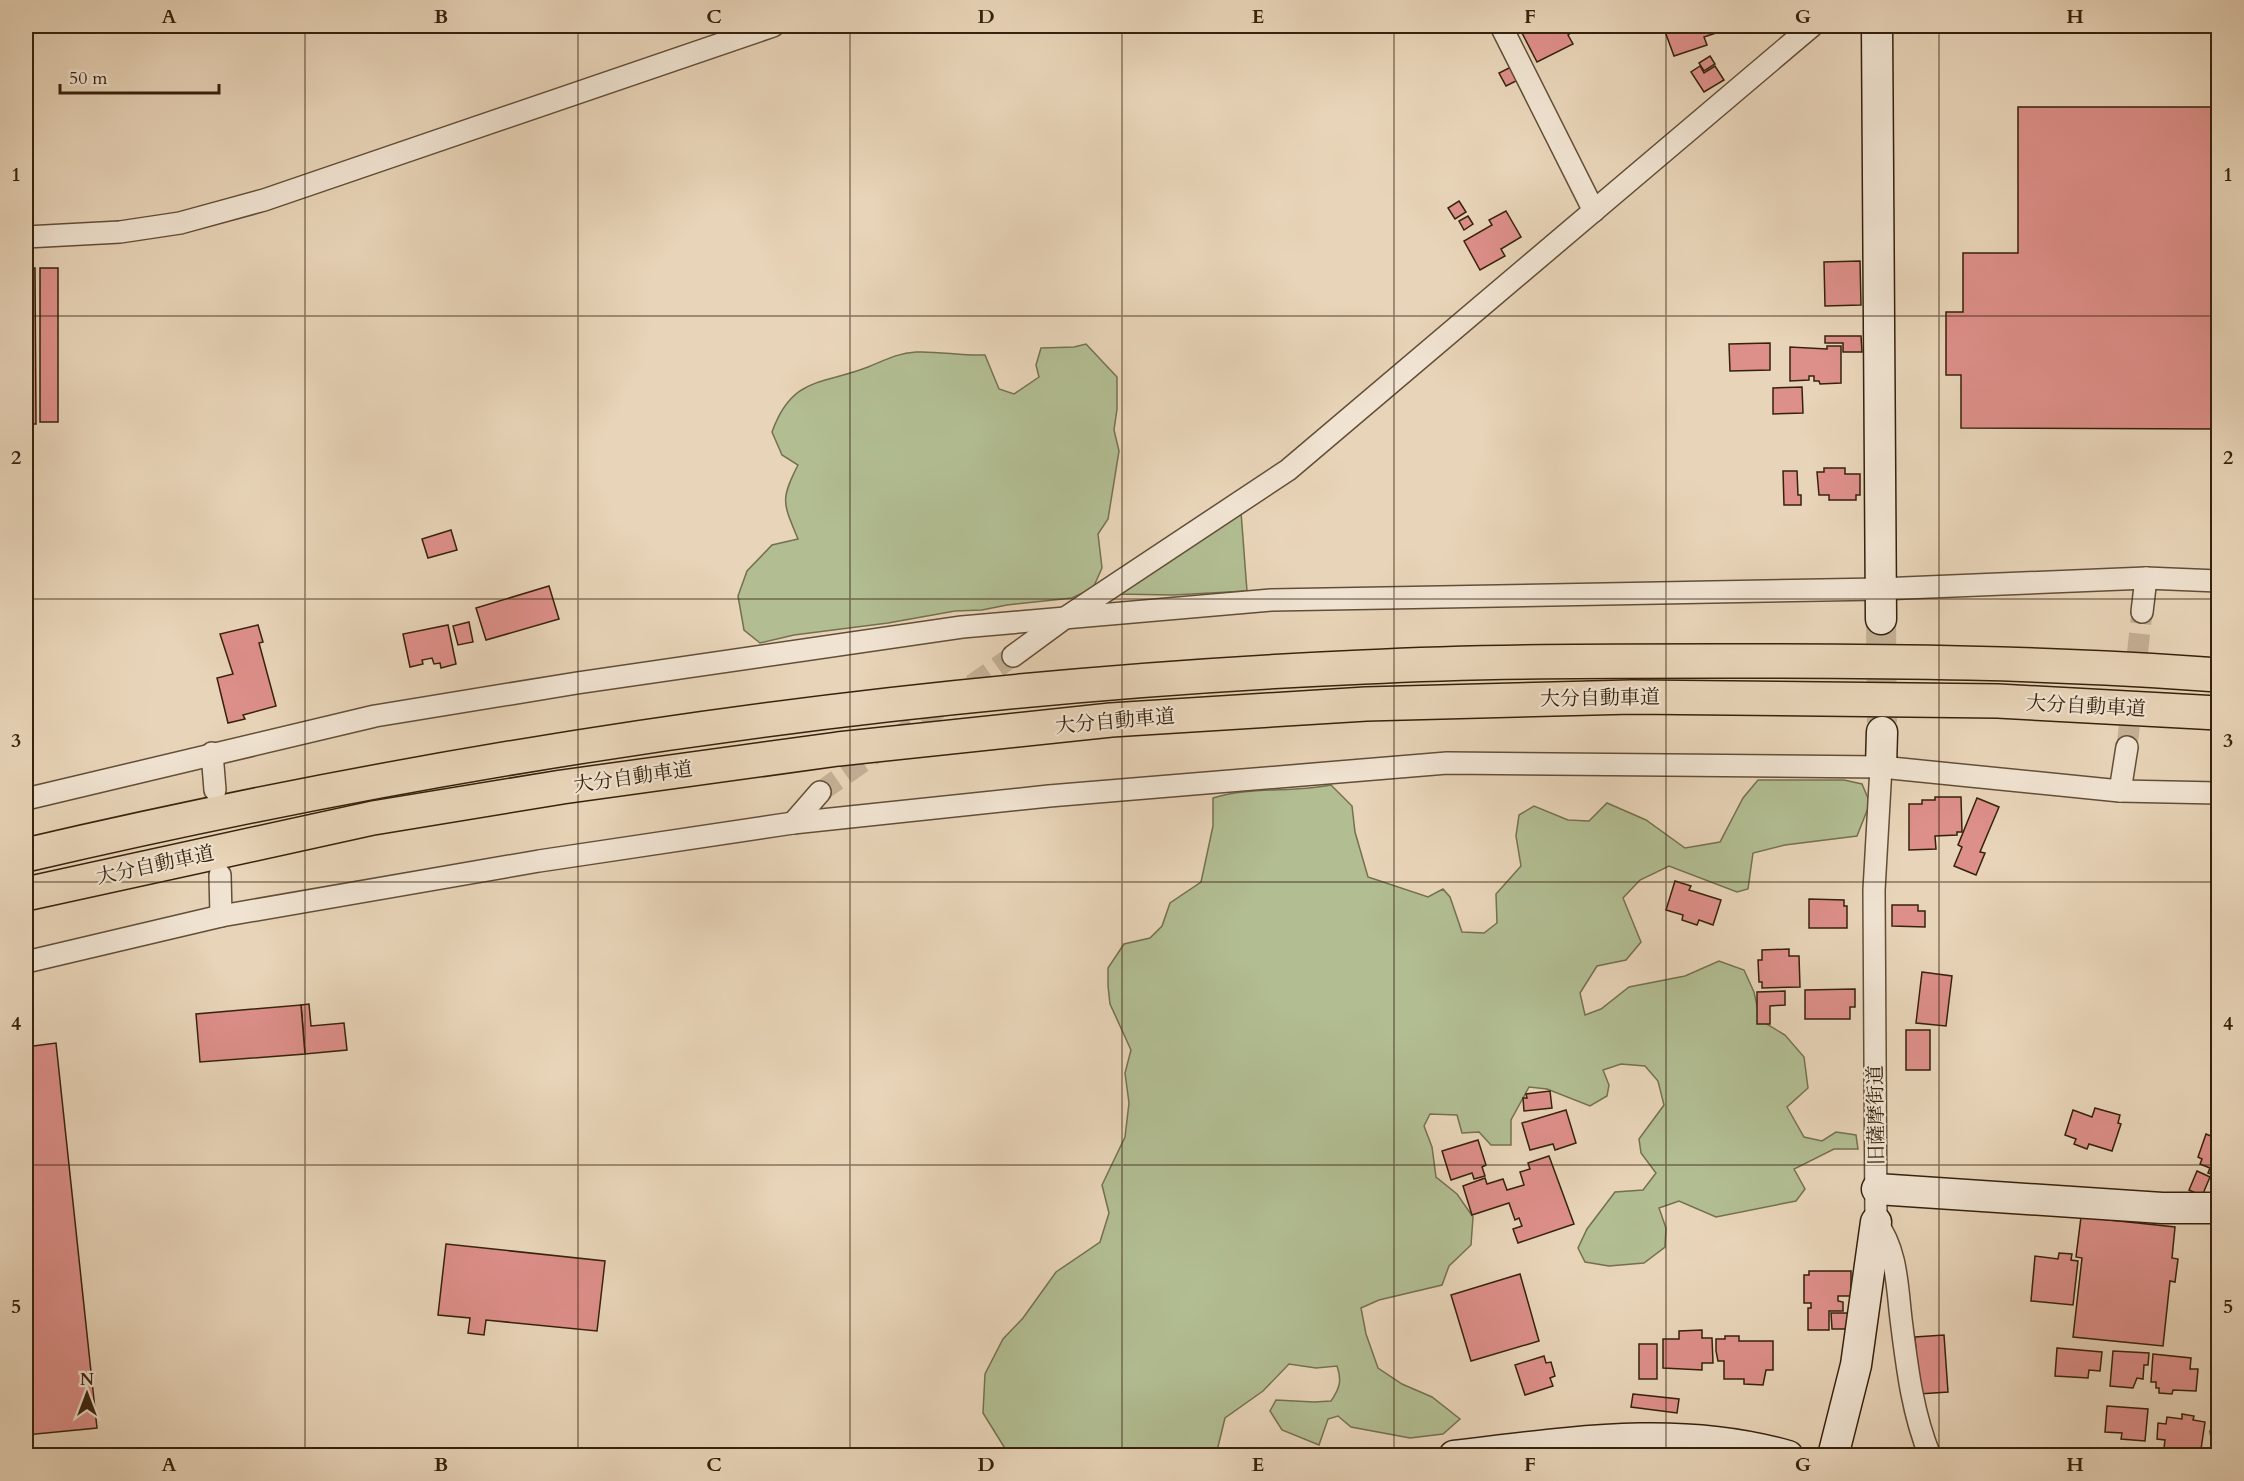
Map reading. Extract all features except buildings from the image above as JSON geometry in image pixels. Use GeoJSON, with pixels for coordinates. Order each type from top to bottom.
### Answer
{"type":"FeatureCollection","features":[{"type":"Feature","properties":{"kind":"highway"},"geometry":{"type":"LineString","coordinates":[[1900,661],[2088,653],[2218,654]]}},
{"type":"Feature","properties":{"kind":"highway","name":"大分自動車道"},"geometry":{"type":"LineString","coordinates":[[26,855],[367,783],[558,750],[834,712],[1106,684],[1365,666],[1630,661],[1900,661],[2218,675]]}},
{"type":"Feature","properties":{"kind":"highway","name":"大分自動車道"},"geometry":{"type":"LineString","coordinates":[[26,894],[373,819],[562,787],[838,749],[1111,720],[1366,704],[1632,697],[1998,701],[2218,713]]}},
{"type":"Feature","properties":{"kind":"street"},"geometry":{"type":"LineString","coordinates":[[26,237],[120,232],[180,223],[264,200],[774,26]]}},
{"type":"Feature","properties":{"kind":"street"},"geometry":{"type":"LineString","coordinates":[[1501,26],[1594,211]]}},
{"type":"Feature","properties":{"kind":"street"},"geometry":{"type":"LineString","coordinates":[[1013,656],[1062,620],[1288,470],[1812,26]]}},
{"type":"Feature","properties":{"kind":"street"},"geometry":{"type":"LineString","coordinates":[[1877,26],[1881,619]]}},
{"type":"Feature","properties":{"kind":"street"},"geometry":{"type":"LineString","coordinates":[[2142,612],[2146,578]]}},
{"type":"Feature","properties":{"kind":"street"},"geometry":{"type":"LineString","coordinates":[[26,799],[375,716],[577,683],[962,627],[1271,600],[1880,589],[2146,578],[2218,580]]}},
{"type":"Feature","properties":{"kind":"street"},"geometry":{"type":"LineString","coordinates":[[1881,767],[1882,732]]}},
{"type":"Feature","properties":{"kind":"street"},"geometry":{"type":"LineString","coordinates":[[2120,791],[2127,747]]}},
{"type":"Feature","properties":{"kind":"street"},"geometry":{"type":"LineString","coordinates":[[212,753],[215,790]]}},
{"type":"Feature","properties":{"kind":"street"},"geometry":{"type":"LineString","coordinates":[[26,962],[221,916],[540,861],[793,823],[1049,796],[1448,764],[1881,767],[2120,791],[2218,793]]}},
{"type":"Feature","properties":{"kind":"street","name":"旧薩摩街道"},"geometry":{"type":"LineString","coordinates":[[1881,767],[1874,890],[1876,1222],[1887,1237],[1893,1260],[1910,1387],[1919,1428],[1930,1455]]}},
{"type":"Feature","properties":{"kind":"street"},"geometry":{"type":"LineString","coordinates":[[793,823],[820,792]]}},
{"type":"Feature","properties":{"kind":"street"},"geometry":{"type":"LineString","coordinates":[[220,875],[221,916]]}},
{"type":"Feature","properties":{"kind":"street"},"geometry":{"type":"LineString","coordinates":[[1877,1190],[2162,1208],[2218,1208]]}},
{"type":"Feature","properties":{"kind":"street"},"geometry":{"type":"LineString","coordinates":[[1833,1455],[1856,1365],[1876,1222]]}},
{"type":"Feature","properties":{"kind":"street"},"geometry":{"type":"LineString","coordinates":[[1454,1455],[1655,1436],[1748,1446],[1788,1455]]}},
{"type":"Feature","properties":{"kind":"green space"},"geometry":{"type":"Polygon","coordinates":[[[1086,344],[1117,377],[1117,409],[1114,430],[1119,451],[1108,519],[1098,534],[1102,568],[1093,588],[1072,598],[982,610],[955,611],[888,623],[794,635],[760,643],[744,630],[738,596],[747,571],[772,545],[798,539],[789,517],[786,494],[798,465],[782,455],[772,432],[780,414],[799,392],[810,385],[851,373],[897,355],[925,352],[985,355],[999,389],[1014,394],[1039,377],[1036,365],[1041,348],[1074,347],[1086,344]]]}},
{"type":"Feature","properties":{"kind":"green space"},"geometry":{"type":"Polygon","coordinates":[[[1241,512],[1247,591],[1173,595],[1117,594],[1241,512]]]}},
{"type":"Feature","properties":{"kind":"green space"},"geometry":{"type":"Polygon","coordinates":[[[1758,780],[1844,780],[1862,784],[1870,803],[1857,836],[1785,845],[1753,853],[1748,889],[1737,892],[1669,866],[1640,880],[1623,898],[1641,942],[1626,960],[1597,966],[1580,993],[1585,1015],[1601,1009],[1629,987],[1685,976],[1719,961],[1744,970],[1754,992],[1760,1020],[1785,1035],[1804,1057],[1808,1088],[1787,1107],[1804,1137],[1822,1141],[1836,1132],[1856,1135],[1858,1149],[1834,1149],[1794,1169],[1805,1189],[1796,1201],[1716,1217],[1679,1201],[1659,1208],[1666,1228],[1665,1247],[1644,1263],[1609,1266],[1585,1262],[1578,1248],[1587,1229],[1615,1192],[1643,1190],[1656,1173],[1641,1153],[1639,1139],[1664,1105],[1658,1081],[1645,1066],[1621,1064],[1603,1070],[1609,1085],[1607,1096],[1590,1106],[1547,1089],[1529,1087],[1511,1120],[1511,1145],[1491,1145],[1479,1132],[1462,1133],[1457,1115],[1430,1114],[1424,1126],[1432,1147],[1436,1177],[1457,1194],[1473,1217],[1471,1245],[1449,1266],[1442,1285],[1379,1300],[1361,1308],[1366,1334],[1378,1368],[1402,1384],[1432,1397],[1460,1419],[1443,1434],[1410,1438],[1351,1427],[1338,1416],[1328,1419],[1319,1445],[1282,1430],[1270,1411],[1276,1400],[1331,1401],[1339,1384],[1337,1366],[1316,1368],[1289,1364],[1263,1391],[1225,1418],[1216,1455],[1009,1455],[983,1413],[985,1374],[1003,1339],[1023,1318],[1056,1272],[1100,1242],[1109,1213],[1102,1185],[1125,1137],[1129,1103],[1125,1073],[1131,1050],[1110,1004],[1108,968],[1124,944],[1150,938],[1162,926],[1170,903],[1201,882],[1213,826],[1213,798],[1242,792],[1331,785],[1352,806],[1355,832],[1368,877],[1428,897],[1443,889],[1450,897],[1462,932],[1484,933],[1497,923],[1496,894],[1521,866],[1516,836],[1519,815],[1534,806],[1568,820],[1589,821],[1607,803],[1646,820],[1685,848],[1720,842],[1743,798],[1758,780]]]}},
{"type":"Feature","properties":{"kind":"tunnel"},"geometry":{"type":"LineString","coordinates":[[2127,747],[2142,612]]}},
{"type":"Feature","properties":{"kind":"tunnel"},"geometry":{"type":"LineString","coordinates":[[1881,619],[1882,723]]}},
{"type":"Feature","properties":{"kind":"tunnel"},"geometry":{"type":"LineString","coordinates":[[820,792],[1013,656]]}}]}
